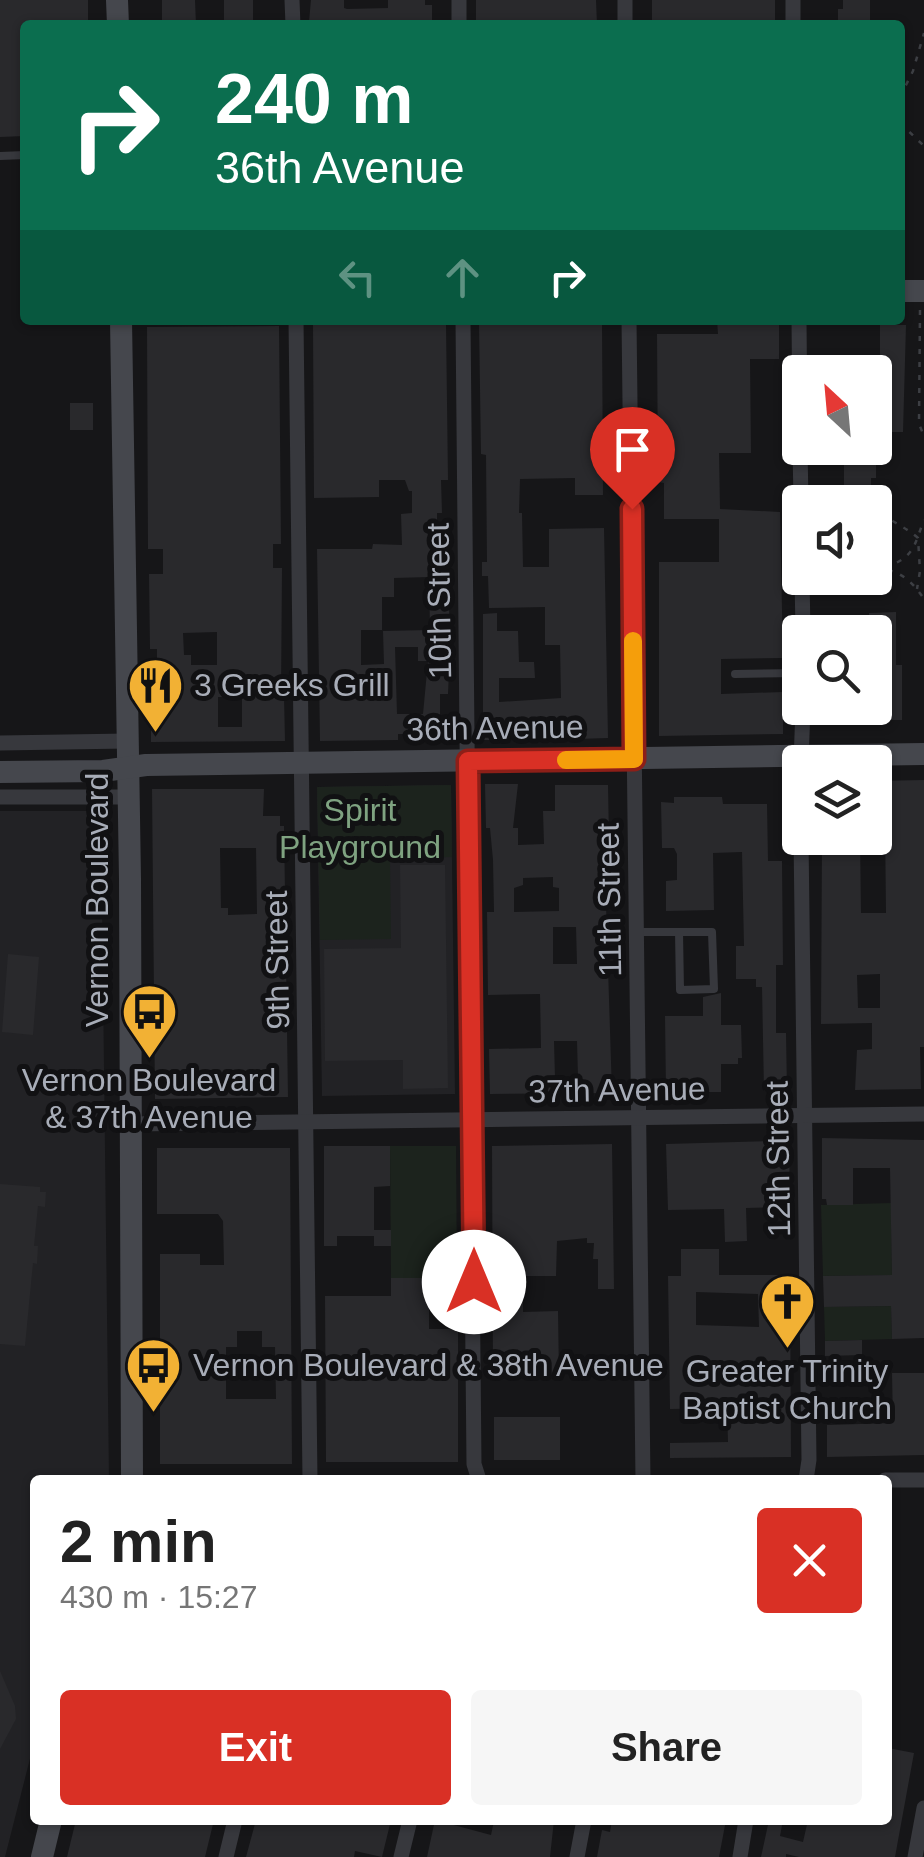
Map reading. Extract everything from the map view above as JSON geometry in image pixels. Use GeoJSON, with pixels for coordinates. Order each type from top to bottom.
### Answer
{"type":"FeatureCollection","features":[{"type":"Feature","properties":{"kind":"main road","name":"Vernon Boulevard"},"geometry":{"type":"LineString","coordinates":[[121,325],[132,1475]]}},
{"type":"Feature","properties":{"kind":"main road","name":"36th Avenue"},"geometry":{"type":"LineString","coordinates":[[892,755],[924,754]]}},
{"type":"Feature","properties":{"kind":"main road","name":"36th Avenue"},"geometry":{"type":"LineString","coordinates":[[0,772],[301,762],[782,759]]}},
{"type":"Feature","properties":{"kind":"main road"},"geometry":{"type":"LineString","coordinates":[[42,1857],[50,1825]]}},
{"type":"Feature","properties":{"kind":"street","name":"9th Street"},"geometry":{"type":"LineString","coordinates":[[296,325],[310,1475]]}},
{"type":"Feature","properties":{"kind":"street","name":"10th Street"},"geometry":{"type":"LineString","coordinates":[[463,325],[477,1475]]}},
{"type":"Feature","properties":{"kind":"street","name":"11th Street"},"geometry":{"type":"LineString","coordinates":[[629,325],[643,1475]]}},
{"type":"Feature","properties":{"kind":"street"},"geometry":{"type":"LineString","coordinates":[[798,325],[799,355]]}},
{"type":"Feature","properties":{"kind":"street"},"geometry":{"type":"LineString","coordinates":[[0,742],[128,741]]}},
{"type":"Feature","properties":{"kind":"street"},"geometry":{"type":"LineString","coordinates":[[0,797],[128,797]]}},
{"type":"Feature","properties":{"kind":"street","name":"12th Street"},"geometry":{"type":"LineString","coordinates":[[801,855],[806,1475]]}},
{"type":"Feature","properties":{"kind":"street","name":"37th Avenue"},"geometry":{"type":"LineString","coordinates":[[131,1124],[924,1114]]}},
{"type":"Feature","properties":{"kind":"street"},"geometry":{"type":"LineString","coordinates":[[892,1480],[924,1480]]}},
{"type":"Feature","properties":{"kind":"street"},"geometry":{"type":"LineString","coordinates":[[915,1857],[924,1808]]}},
{"type":"Feature","properties":{"kind":"street"},"geometry":{"type":"LineString","coordinates":[[226,1857],[234,1825]]}},
{"type":"Feature","properties":{"kind":"street"},"geometry":{"type":"LineString","coordinates":[[401,1857],[409,1825]]}},
{"type":"Feature","properties":{"kind":"street"},"geometry":{"type":"LineString","coordinates":[[577,1857],[583,1825]]}},
{"type":"Feature","properties":{"kind":"street"},"geometry":{"type":"LineString","coordinates":[[740,1857],[745,1825]]}},
{"type":"Feature","properties":{"kind":"lane"},"geometry":{"type":"LineString","coordinates":[[735,674],[782,674]]}},
{"type":"Feature","properties":{"kind":"lane"},"geometry":{"type":"LineString","coordinates":[[637,932],[679,932],[712,932],[714,988],[680,990],[679,932]]}},
{"type":"Feature","properties":{"kind":"path"},"geometry":{"type":"LineString","coordinates":[[905,87],[924,33]]}},
{"type":"Feature","properties":{"kind":"path"},"geometry":{"type":"LineString","coordinates":[[905,129],[924,146]]}},
{"type":"Feature","properties":{"kind":"path"},"geometry":{"type":"LineString","coordinates":[[922,300],[920,424],[924,436]]}},
{"type":"Feature","properties":{"kind":"path"},"geometry":{"type":"LineString","coordinates":[[892,565],[904,560],[924,520]]}},
{"type":"Feature","properties":{"kind":"path"},"geometry":{"type":"LineString","coordinates":[[892,521],[918,538]]}},
{"type":"Feature","properties":{"kind":"path"},"geometry":{"type":"LineString","coordinates":[[917,589],[918,538]]}},
{"type":"Feature","properties":{"kind":"path"},"geometry":{"type":"LineString","coordinates":[[892,572],[912,582],[924,599]]}},
{"type":"Feature","properties":{"kind":"shaded area"},"geometry":{"type":"Polygon","coordinates":[[[451,785],[455,1094],[322,1096],[317,787],[451,785]]]}},
{"type":"Feature","properties":{"kind":"shaded area"},"geometry":{"type":"Polygon","coordinates":[[[0,811],[93,811],[101,820],[109,1475],[30,1475],[30,1759],[5,1857],[0,1857],[0,811]]]}},
{"type":"Feature","properties":{"kind":"green space","name":"Spirit Playground"},"geometry":{"type":"Polygon","coordinates":[[[451,785],[452,857],[390,859],[391,939],[320,940],[317,787],[451,785]]]}},
{"type":"Feature","properties":{"kind":"green space"},"geometry":{"type":"Polygon","coordinates":[[[390,1146],[456,1146],[457,1278],[391,1278],[390,1146]]]}},
{"type":"Feature","properties":{"kind":"green space"},"geometry":{"type":"Polygon","coordinates":[[[891,1203],[892,1275],[823,1276],[821,1205],[891,1203]]]}},
{"type":"Feature","properties":{"kind":"green space"},"geometry":{"type":"Polygon","coordinates":[[[891,1306],[892,1339],[825,1341],[824,1307],[891,1306]]]}},
{"type":"Feature","properties":{"kind":"building"},"geometry":{"type":"Polygon","coordinates":[[[0,0],[88,0],[88,20],[20,20],[20,136],[0,137],[0,0]]]}},
{"type":"Feature","properties":{"kind":"building"},"geometry":{"type":"Polygon","coordinates":[[[162,0],[195,0],[196,20],[162,20],[162,0]]]}},
{"type":"Feature","properties":{"kind":"building"},"geometry":{"type":"Polygon","coordinates":[[[224,0],[253,0],[253,20],[224,20],[224,0]]]}},
{"type":"Feature","properties":{"kind":"building"},"geometry":{"type":"Polygon","coordinates":[[[311,0],[344,0],[347,9],[388,8],[388,0],[425,0],[425,5],[432,5],[432,20],[309,20],[311,0]]]}},
{"type":"Feature","properties":{"kind":"building"},"geometry":{"type":"Polygon","coordinates":[[[476,0],[596,0],[597,20],[476,20],[476,0]]]}},
{"type":"Feature","properties":{"kind":"building"},"geometry":{"type":"Polygon","coordinates":[[[652,0],[775,0],[775,20],[652,20],[652,0]]]}},
{"type":"Feature","properties":{"kind":"building"},"geometry":{"type":"Polygon","coordinates":[[[843,0],[870,0],[870,20],[838,20],[838,9],[843,9],[843,0]]]}},
{"type":"Feature","properties":{"kind":"building"},"geometry":{"type":"Polygon","coordinates":[[[313,325],[446,325],[448,480],[441,480],[442,513],[437,513],[437,543],[438,564],[448,564],[450,646],[448,694],[440,694],[440,734],[398,734],[398,740],[320,741],[317,549],[402,545],[401,514],[412,513],[412,491],[405,480],[379,480],[379,497],[314,498],[313,325]],[[429,577],[394,578],[394,597],[382,597],[382,630],[361,630],[361,665],[384,664],[383,631],[430,630],[429,577]],[[395,647],[397,714],[423,714],[428,661],[418,661],[418,647],[395,647]]]}},
{"type":"Feature","properties":{"kind":"building"},"geometry":{"type":"Polygon","coordinates":[[[479,325],[602,325],[603,495],[575,495],[575,478],[520,479],[519,513],[523,567],[549,567],[549,529],[604,528],[608,738],[546,735],[546,728],[499,728],[499,740],[483,740],[483,614],[497,613],[497,631],[518,631],[519,662],[534,662],[535,678],[499,678],[499,702],[561,698],[560,645],[545,645],[545,607],[489,608],[488,576],[482,576],[482,562],[487,562],[486,455],[481,454],[479,325]]]}},
{"type":"Feature","properties":{"kind":"building"},"geometry":{"type":"Polygon","coordinates":[[[717,325],[779,325],[779,359],[750,359],[751,453],[719,453],[720,509],[780,512],[782,658],[721,659],[721,694],[782,692],[783,734],[659,736],[659,562],[719,562],[719,519],[664,519],[664,483],[658,482],[657,334],[718,334],[717,325]]]}},
{"type":"Feature","properties":{"kind":"building"},"geometry":{"type":"Polygon","coordinates":[[[880,325],[906,325],[903,432],[892,432],[892,355],[880,355],[880,325]]]}},
{"type":"Feature","properties":{"kind":"building"},"geometry":{"type":"Polygon","coordinates":[[[279,326],[281,544],[273,544],[273,568],[282,568],[281,696],[285,741],[151,742],[151,682],[157,682],[157,649],[150,649],[149,574],[163,574],[163,549],[148,549],[147,327],[279,326]],[[217,632],[183,633],[184,655],[191,655],[191,665],[217,665],[217,632]],[[218,697],[218,727],[242,727],[242,697],[218,697]]]}},
{"type":"Feature","properties":{"kind":"building"},"geometry":{"type":"Polygon","coordinates":[[[70,403],[93,403],[93,430],[70,430],[70,403]]]}},
{"type":"Feature","properties":{"kind":"building"},"geometry":{"type":"Polygon","coordinates":[[[844,465],[876,465],[876,478],[871,478],[871,485],[844,485],[844,465]]]}},
{"type":"Feature","properties":{"kind":"building"},"geometry":{"type":"Polygon","coordinates":[[[896,612],[896,665],[902,665],[902,720],[892,720],[892,615],[869,613],[896,612]]]}},
{"type":"Feature","properties":{"kind":"building"},"geometry":{"type":"Polygon","coordinates":[[[924,780],[921,1089],[855,1090],[857,1050],[872,1049],[872,1023],[821,1024],[822,855],[860,855],[861,913],[886,913],[885,855],[892,855],[892,781],[924,780]],[[880,974],[857,975],[858,1008],[880,1008],[880,974]]]}},
{"type":"Feature","properties":{"kind":"building"},"geometry":{"type":"Polygon","coordinates":[[[485,784],[518,784],[513,828],[518,828],[518,845],[544,844],[543,811],[555,811],[555,785],[608,785],[610,894],[606,894],[606,905],[612,1093],[490,1094],[489,1049],[541,1048],[540,994],[488,995],[487,912],[494,912],[490,828],[486,828],[485,784]],[[553,877],[523,878],[523,885],[514,888],[514,912],[559,911],[559,888],[553,887],[553,877]],[[553,927],[553,964],[577,964],[576,927],[553,927]],[[554,1041],[555,1078],[578,1077],[577,1041],[554,1041]]]}},
{"type":"Feature","properties":{"kind":"building"},"geometry":{"type":"Polygon","coordinates":[[[152,789],[264,789],[263,816],[280,816],[280,826],[284,826],[288,1097],[155,1099],[152,789]],[[220,848],[221,908],[228,908],[228,915],[257,914],[256,848],[220,848]]]}},
{"type":"Feature","properties":{"kind":"building"},"geometry":{"type":"Polygon","coordinates":[[[674,797],[722,797],[723,804],[767,804],[768,861],[782,861],[783,965],[776,965],[776,1033],[786,1033],[787,1091],[764,1091],[762,987],[756,987],[756,979],[736,979],[736,946],[744,946],[742,852],[713,853],[714,910],[666,911],[666,881],[677,880],[677,854],[674,848],[662,848],[661,802],[674,803],[674,797]]]}},
{"type":"Feature","properties":{"kind":"building"},"geometry":{"type":"Polygon","coordinates":[[[400,865],[445,865],[448,1088],[403,1089],[403,1060],[325,1061],[324,949],[401,948],[400,865]]]}},
{"type":"Feature","properties":{"kind":"building"},"geometry":{"type":"Polygon","coordinates":[[[8,954],[39,957],[33,1035],[2,1032],[8,954]]]}},
{"type":"Feature","properties":{"kind":"building"},"geometry":{"type":"Polygon","coordinates":[[[721,993],[721,1025],[741,1025],[742,1058],[738,1058],[738,1064],[721,1064],[721,1092],[666,1092],[665,1016],[703,1016],[703,997],[721,993]]]}},
{"type":"Feature","properties":{"kind":"building"},"geometry":{"type":"Polygon","coordinates":[[[822,1138],[924,1140],[924,1338],[892,1339],[891,1306],[824,1307],[823,1276],[892,1275],[890,1168],[853,1168],[853,1205],[827,1205],[826,1199],[822,1199],[822,1138]]]}},
{"type":"Feature","properties":{"kind":"building"},"geometry":{"type":"Polygon","coordinates":[[[789,1141],[790,1207],[746,1208],[747,1241],[725,1242],[724,1209],[668,1210],[666,1144],[789,1141]]]}},
{"type":"Feature","properties":{"kind":"building"},"geometry":{"type":"Polygon","coordinates":[[[612,1144],[614,1289],[598,1289],[594,1243],[587,1243],[587,1238],[557,1241],[556,1276],[523,1276],[523,1312],[558,1311],[559,1377],[493,1378],[492,1146],[612,1144]]]}},
{"type":"Feature","properties":{"kind":"building"},"geometry":{"type":"Polygon","coordinates":[[[324,1146],[390,1146],[390,1186],[374,1187],[374,1230],[391,1230],[391,1246],[374,1246],[374,1236],[337,1236],[337,1246],[324,1246],[324,1146]]]}},
{"type":"Feature","properties":{"kind":"building"},"geometry":{"type":"Polygon","coordinates":[[[157,1148],[290,1148],[292,1464],[160,1464],[160,1254],[200,1254],[200,1265],[224,1265],[223,1221],[218,1214],[157,1214],[157,1148]],[[237,1331],[237,1347],[226,1347],[226,1399],[276,1399],[275,1347],[262,1347],[262,1331],[237,1331]]]}},
{"type":"Feature","properties":{"kind":"building"},"geometry":{"type":"Polygon","coordinates":[[[0,1184],[40,1187],[40,1192],[46,1192],[45,1207],[38,1206],[34,1246],[38,1246],[37,1264],[33,1263],[25,1346],[0,1344],[0,1184]]]}},
{"type":"Feature","properties":{"kind":"building"},"geometry":{"type":"Polygon","coordinates":[[[681,1249],[719,1249],[719,1275],[790,1275],[791,1457],[670,1458],[670,1443],[728,1442],[727,1408],[670,1409],[668,1276],[681,1276],[681,1249]],[[696,1292],[696,1325],[759,1327],[758,1294],[696,1292]]]}},
{"type":"Feature","properties":{"kind":"building"},"geometry":{"type":"Polygon","coordinates":[[[391,1278],[457,1278],[457,1294],[429,1294],[429,1329],[458,1329],[458,1462],[326,1462],[325,1296],[391,1296],[391,1278]]]}},
{"type":"Feature","properties":{"kind":"building"},"geometry":{"type":"Polygon","coordinates":[[[862,1340],[862,1355],[825,1356],[825,1341],[862,1340]]]}},
{"type":"Feature","properties":{"kind":"building"},"geometry":{"type":"Polygon","coordinates":[[[892,1373],[924,1373],[924,1455],[827,1457],[827,1425],[893,1423],[892,1373]]]}},
{"type":"Feature","properties":{"kind":"building"},"geometry":{"type":"Polygon","coordinates":[[[494,1417],[560,1417],[560,1460],[494,1460],[494,1417]]]}},
{"type":"Feature","properties":{"kind":"building"},"geometry":{"type":"Polygon","coordinates":[[[0,1671],[15,1706],[16,1719],[0,1749],[0,1671]]]}},
{"type":"Feature","properties":{"kind":"building"},"geometry":{"type":"Polygon","coordinates":[[[892,1749],[914,1753],[895,1857],[761,1857],[768,1825],[782,1825],[780,1836],[803,1842],[807,1825],[892,1825],[892,1749]]]}},
{"type":"Feature","properties":{"kind":"building"},"geometry":{"type":"Polygon","coordinates":[[[75,1825],[213,1825],[205,1857],[67,1857],[75,1825]]]}},
{"type":"Feature","properties":{"kind":"building"},"geometry":{"type":"Polygon","coordinates":[[[255,1825],[390,1825],[382,1857],[355,1851],[354,1857],[246,1857],[255,1825]]]}},
{"type":"Feature","properties":{"kind":"building"},"geometry":{"type":"Polygon","coordinates":[[[434,1825],[454,1825],[491,1835],[493,1825],[553,1825],[550,1857],[427,1857],[434,1825]]]}},
{"type":"Feature","properties":{"kind":"building"},"geometry":{"type":"Polygon","coordinates":[[[611,1825],[725,1825],[719,1857],[597,1857],[602,1830],[610,1832],[611,1825]]]}},
{"type":"Feature","properties":{"kind":"slow traffic"},"geometry":{"type":"LineString","coordinates":[[566,760],[634,759],[633,641]]}},
{"type":"Feature","properties":{"kind":"place","name":"3 Greeks Grill"},"geometry":{"type":"Point","coordinates":[155,734]}},
{"type":"Feature","properties":{"kind":"place","name":"Vernon Boulevard & 37th Avenue"},"geometry":{"type":"Point","coordinates":[149,1060]}},
{"type":"Feature","properties":{"kind":"place","name":"Greater Trinity Baptist Church"},"geometry":{"type":"Point","coordinates":[787,1351]}},
{"type":"Feature","properties":{"kind":"place","name":"Vernon Boulevard & 38th Avenue"},"geometry":{"type":"Point","coordinates":[154,1414]}},
{"type":"Feature","properties":{"kind":"route"},"geometry":{"type":"LineString","coordinates":[[474,1282],[468,761],[634,759],[632,509]]}}]}
